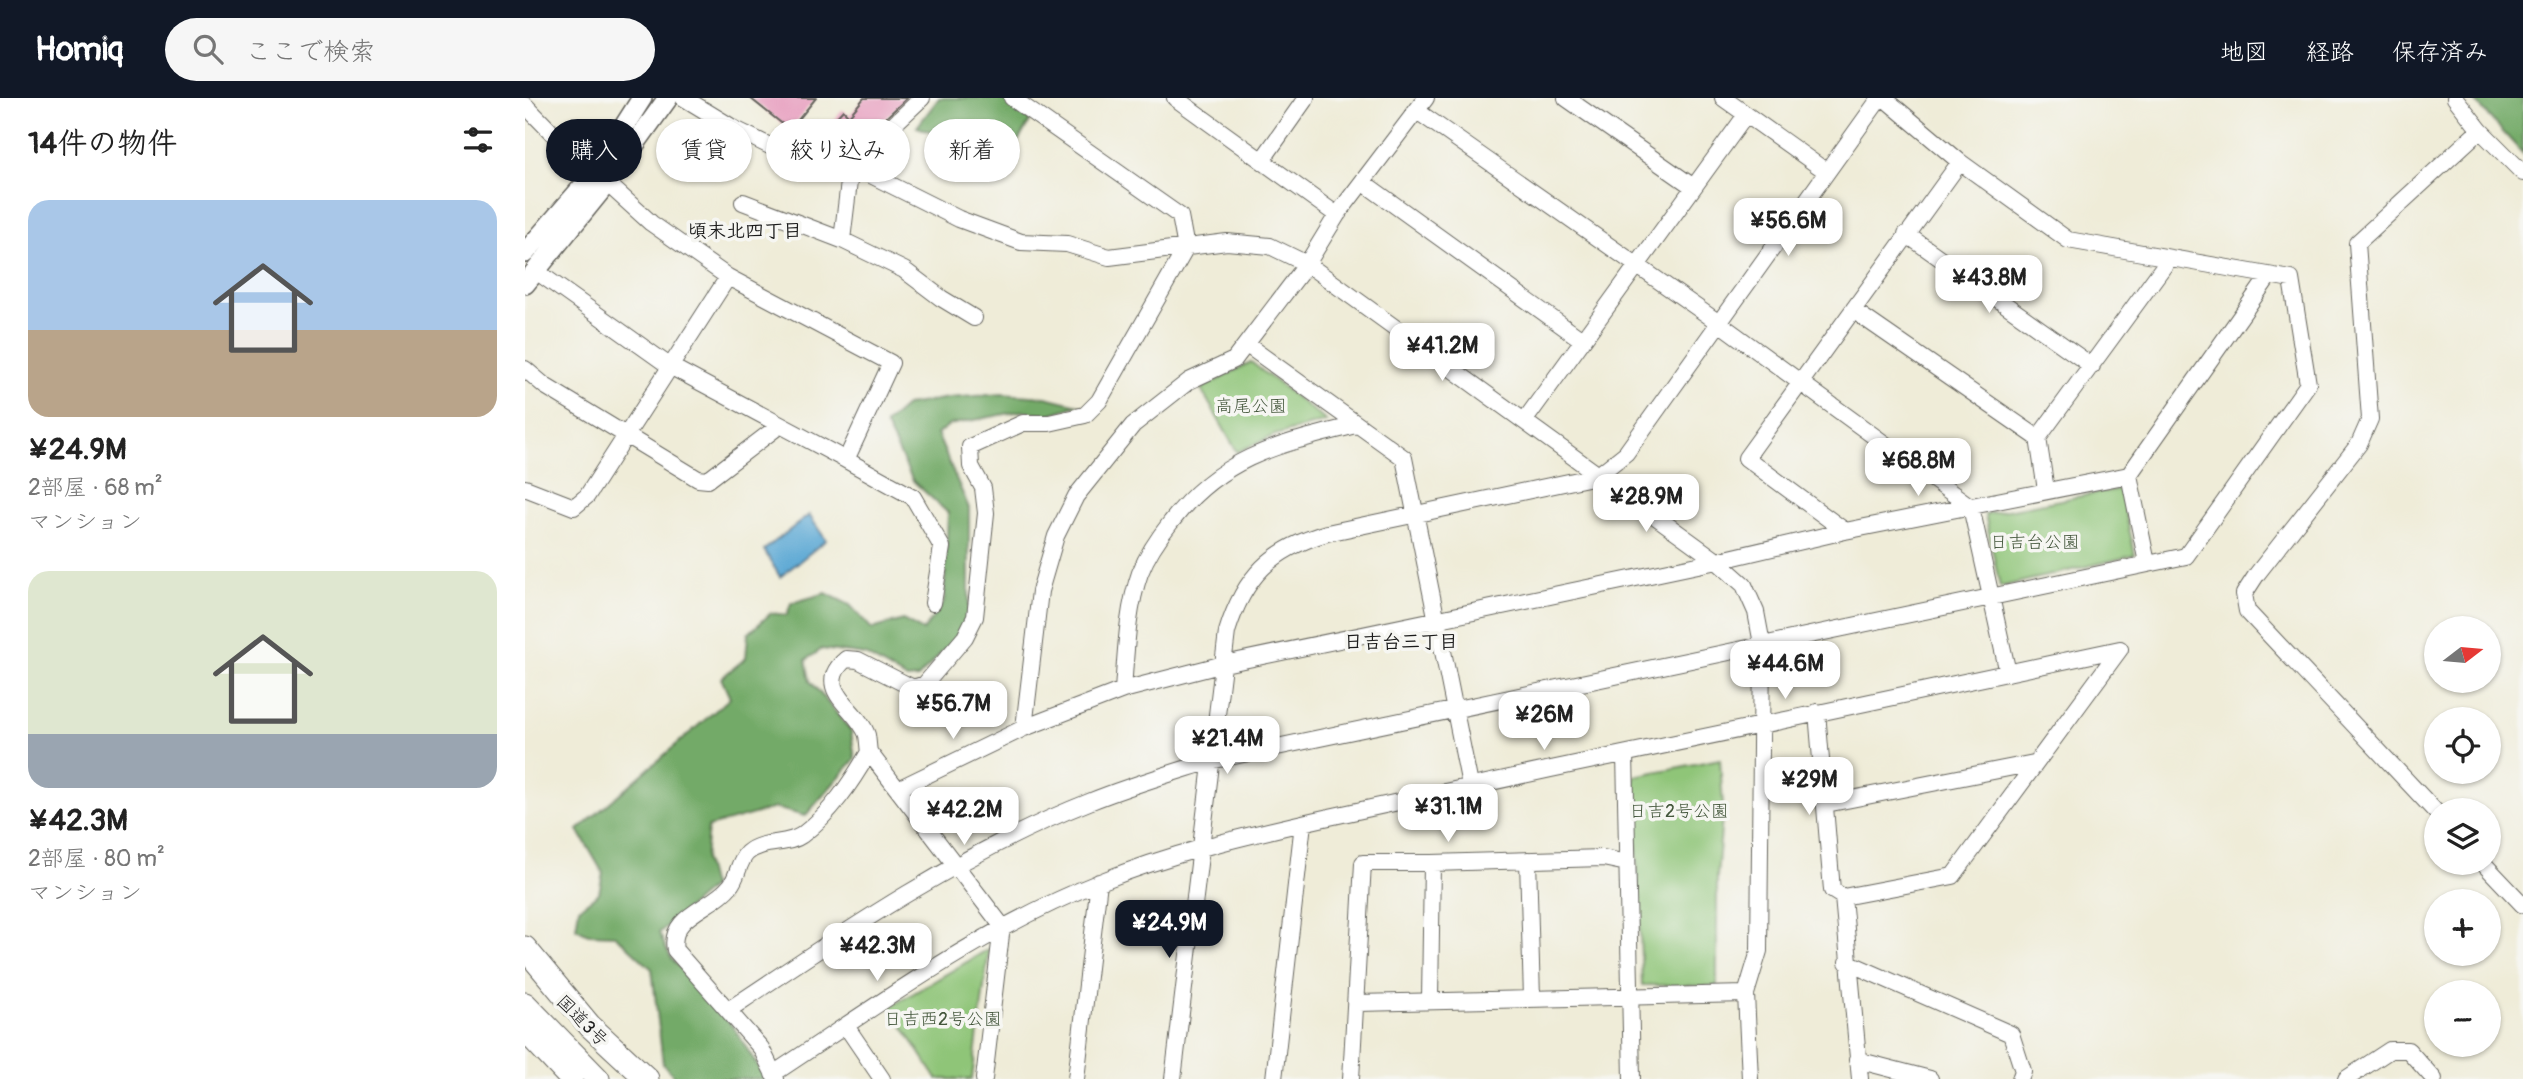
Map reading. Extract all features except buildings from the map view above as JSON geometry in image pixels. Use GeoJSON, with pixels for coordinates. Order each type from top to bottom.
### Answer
{"type":"FeatureCollection","features":[{"type":"Feature","properties":{"kind":"highway"},"geometry":{"type":"LineString","coordinates":[[525,948],[590,1026],[647,1079]]}},
{"type":"Feature","properties":{"kind":"highway","name":"国道3号"},"geometry":{"type":"LineString","coordinates":[[525,965],[590,1026],[637,1079]]}},
{"type":"Feature","properties":{"kind":"highway","name":"国道3号"},"geometry":{"type":"LineString","coordinates":[[525,1004],[599,1079]]}},
{"type":"Feature","properties":{"kind":"highway"},"geometry":{"type":"LineString","coordinates":[[525,1030],[571,1079]]}},
{"type":"Feature","properties":{"kind":"main road"},"geometry":{"type":"LineString","coordinates":[[631,119],[642,98]]}},
{"type":"Feature","properties":{"kind":"main road"},"geometry":{"type":"LineString","coordinates":[[642,129],[668,98]]}},
{"type":"Feature","properties":{"kind":"main road"},"geometry":{"type":"LineString","coordinates":[[525,253],[597,182]]}},
{"type":"Feature","properties":{"kind":"main road"},"geometry":{"type":"LineString","coordinates":[[531,277],[598,182]]}},
{"type":"Feature","properties":{"kind":"street"},"geometry":{"type":"LineString","coordinates":[[684,98],[766,144]]}},
{"type":"Feature","properties":{"kind":"street"},"geometry":{"type":"LineString","coordinates":[[900,119],[922,98]]}},
{"type":"Feature","properties":{"kind":"street"},"geometry":{"type":"LineString","coordinates":[[984,1079],[1002,926],[869,752],[866,733],[838,695],[832,678],[837,666],[846,659],[858,660],[913,688],[925,684],[965,637],[975,617],[986,513],[983,488],[971,466],[970,447],[1023,423],[1049,423],[1085,415],[1099,401],[1186,248],[1180,216],[1012,98]]}},
{"type":"Feature","properties":{"kind":"street"},"geometry":{"type":"LineString","coordinates":[[1175,98],[1337,215]]}},
{"type":"Feature","properties":{"kind":"street"},"geometry":{"type":"LineString","coordinates":[[1263,159],[1306,98]]}},
{"type":"Feature","properties":{"kind":"street"},"geometry":{"type":"LineString","coordinates":[[1566,98],[1692,186]]}},
{"type":"Feature","properties":{"kind":"street"},"geometry":{"type":"LineString","coordinates":[[1723,98],[1827,172]]}},
{"type":"Feature","properties":{"kind":"street"},"geometry":{"type":"LineString","coordinates":[[730,1010],[846,930],[955,866],[1088,802],[1210,761],[2186,556],[2308,384],[2291,279],[2068,240],[1960,162],[1882,98],[1626,453],[1597,476],[1294,543],[1268,560],[1246,587],[1233,611],[1227,632],[1210,761],[1173,1079]]}},
{"type":"Feature","properties":{"kind":"street"},"geometry":{"type":"LineString","coordinates":[[2455,98],[2480,130],[2523,173]]}},
{"type":"Feature","properties":{"kind":"street"},"geometry":{"type":"LineString","coordinates":[[1024,727],[1040,591],[1056,536],[1076,496],[1133,425],[1189,381],[1234,360],[1307,264],[1337,215],[1364,183],[1421,104],[1638,266],[1971,507],[2008,673]]}},
{"type":"Feature","properties":{"kind":"street"},"geometry":{"type":"LineString","coordinates":[[525,105],[546,126]]}},
{"type":"Feature","properties":{"kind":"street"},"geometry":{"type":"LineString","coordinates":[[1525,420],[1746,115]]}},
{"type":"Feature","properties":{"kind":"street"},"geometry":{"type":"LineString","coordinates":[[2424,799],[2247,611],[2244,594],[2359,444],[2370,419],[2357,243],[2480,130]]}},
{"type":"Feature","properties":{"kind":"street"},"geometry":{"type":"LineString","coordinates":[[1845,531],[1746,458],[1960,162]]}},
{"type":"Feature","properties":{"kind":"street"},"geometry":{"type":"LineString","coordinates":[[604,182],[652,223],[728,277],[891,363],[846,460]]}},
{"type":"Feature","properties":{"kind":"street"},"geometry":{"type":"LineString","coordinates":[[842,240],[849,182]]}},
{"type":"Feature","properties":{"kind":"street"},"geometry":{"type":"LineString","coordinates":[[885,182],[959,219],[1021,242],[1067,244],[1109,257],[1227,242],[1271,246],[1307,264],[1525,420],[1597,476],[1717,561],[1744,585],[1756,612],[1762,644],[1759,951],[1746,994],[1749,1079]]}},
{"type":"Feature","properties":{"kind":"street"},"geometry":{"type":"LineString","coordinates":[[1364,183],[1582,340]]}},
{"type":"Feature","properties":{"kind":"street"},"geometry":{"type":"LineString","coordinates":[[743,202],[842,240],[904,270],[941,298],[974,318]]}},
{"type":"Feature","properties":{"kind":"street"},"geometry":{"type":"LineString","coordinates":[[1906,234],[2092,366]]}},
{"type":"Feature","properties":{"kind":"street"},"geometry":{"type":"LineString","coordinates":[[2046,491],[2038,438],[2169,258]]}},
{"type":"Feature","properties":{"kind":"street"},"geometry":{"type":"LineString","coordinates":[[898,789],[1024,727],[1123,690],[1224,664],[1717,561],[1845,531],[2129,475],[2269,276]]}},
{"type":"Feature","properties":{"kind":"street"},"geometry":{"type":"LineString","coordinates":[[531,277],[668,365],[913,497],[942,547],[933,603]]}},
{"type":"Feature","properties":{"kind":"street"},"geometry":{"type":"LineString","coordinates":[[525,488],[574,507],[587,496],[668,365],[728,277]]}},
{"type":"Feature","properties":{"kind":"street"},"geometry":{"type":"LineString","coordinates":[[1853,310],[2038,438]]}},
{"type":"Feature","properties":{"kind":"street"},"geometry":{"type":"LineString","coordinates":[[1247,345],[1403,458],[1471,785]]}},
{"type":"Feature","properties":{"kind":"street"},"geometry":{"type":"LineString","coordinates":[[525,369],[545,386],[698,479],[708,480],[780,425]]}},
{"type":"Feature","properties":{"kind":"street"},"geometry":{"type":"LineString","coordinates":[[1123,690],[1128,625],[1140,572],[1162,533],[1191,495],[1245,458],[1280,443],[1356,425]]}},
{"type":"Feature","properties":{"kind":"street"},"geometry":{"type":"LineString","coordinates":[[2129,475],[2147,563]]}},
{"type":"Feature","properties":{"kind":"street"},"geometry":{"type":"LineString","coordinates":[[869,752],[847,790],[800,837],[764,844],[747,854],[730,886],[677,927],[673,940],[675,950],[761,1048],[774,1077],[846,1026],[1002,926],[1099,882],[1201,846],[1471,785],[1625,754],[1817,712],[2120,649],[1953,876],[1843,897],[1832,890],[1817,712]]}},
{"type":"Feature","properties":{"kind":"street"},"geometry":{"type":"LineString","coordinates":[[1625,754],[1632,1079]]}},
{"type":"Feature","properties":{"kind":"street"},"geometry":{"type":"LineString","coordinates":[[1826,804],[2034,763]]}},
{"type":"Feature","properties":{"kind":"street"},"geometry":{"type":"LineString","coordinates":[[1274,1079],[1303,823]]}},
{"type":"Feature","properties":{"kind":"street"},"geometry":{"type":"LineString","coordinates":[[1351,1079],[1363,863],[1603,858],[1627,863]]}},
{"type":"Feature","properties":{"kind":"street"},"geometry":{"type":"LineString","coordinates":[[1528,860],[1532,999]]}},
{"type":"Feature","properties":{"kind":"street"},"geometry":{"type":"LineString","coordinates":[[1430,1000],[1431,863]]}},
{"type":"Feature","properties":{"kind":"street"},"geometry":{"type":"LineString","coordinates":[[2494,875],[2523,905]]}},
{"type":"Feature","properties":{"kind":"street"},"geometry":{"type":"LineString","coordinates":[[1076,1079],[1099,882]]}},
{"type":"Feature","properties":{"kind":"street"},"geometry":{"type":"LineString","coordinates":[[1843,897],[1860,1079]]}},
{"type":"Feature","properties":{"kind":"street"},"geometry":{"type":"LineString","coordinates":[[1847,962],[2011,1034],[2023,1071],[2020,1079]]}},
{"type":"Feature","properties":{"kind":"street"},"geometry":{"type":"LineString","coordinates":[[1357,1003],[1746,994]]}},
{"type":"Feature","properties":{"kind":"street"},"geometry":{"type":"LineString","coordinates":[[846,1026],[882,1079]]}},
{"type":"Feature","properties":{"kind":"street"},"geometry":{"type":"LineString","coordinates":[[525,1043],[559,1079]]}},
{"type":"Feature","properties":{"kind":"street"},"geometry":{"type":"LineString","coordinates":[[2347,1079],[2390,1050],[2408,1050],[2434,1079]]}},
{"type":"Feature","properties":{"kind":"street"},"geometry":{"type":"LineString","coordinates":[[1857,1060],[1930,1079]]}},
{"type":"Feature","properties":{"kind":"green space"},"geometry":{"type":"Polygon","coordinates":[[[939,98],[1003,98],[1030,121],[1020,138],[1020,119],[924,119],[924,129],[917,127],[939,98]]]}},
{"type":"Feature","properties":{"kind":"green space"},"geometry":{"type":"Polygon","coordinates":[[[2472,98],[2523,98],[2523,154],[2472,98]]]}},
{"type":"Feature","properties":{"kind":"green space","name":"高尾公園"},"geometry":{"type":"Polygon","coordinates":[[[1251,362],[1326,421],[1275,435],[1237,452],[1201,389],[1251,362]]]}},
{"type":"Feature","properties":{"kind":"green space"},"geometry":{"type":"Polygon","coordinates":[[[1002,394],[1046,397],[1079,405],[1050,414],[1021,411],[949,425],[937,434],[969,508],[969,616],[959,634],[918,678],[907,679],[865,655],[822,649],[806,660],[810,681],[851,731],[855,759],[805,816],[775,808],[708,827],[705,860],[712,887],[659,933],[671,958],[734,1028],[766,1079],[677,1079],[663,1064],[652,969],[615,935],[588,934],[576,928],[579,908],[599,893],[603,873],[578,830],[730,698],[721,678],[746,658],[748,634],[771,613],[787,615],[791,603],[826,593],[850,605],[872,629],[903,620],[923,631],[944,602],[948,513],[913,481],[885,424],[907,405],[948,398],[1002,394]]]}},
{"type":"Feature","properties":{"kind":"green space","name":"日吉台公園"},"geometry":{"type":"Polygon","coordinates":[[[2120,489],[2135,555],[2000,587],[1985,514],[2120,489]]]}},
{"type":"Feature","properties":{"kind":"green space","name":"日吉2号公園"},"geometry":{"type":"Polygon","coordinates":[[[1720,759],[1723,806],[1717,877],[1717,986],[1642,985],[1634,776],[1720,759]]]}},
{"type":"Feature","properties":{"kind":"green space","name":"日吉西2号公園"},"geometry":{"type":"Polygon","coordinates":[[[989,949],[972,1079],[937,1079],[890,1007],[989,949]]]}},
{"type":"Feature","properties":{"kind":"water"},"geometry":{"type":"Polygon","coordinates":[[[809,515],[826,540],[780,577],[764,550],[809,515]]]}},
{"type":"Feature","properties":{"kind":"district","name":"頃末北四丁目"},"geometry":{"type":"Point","coordinates":[745,231]}},
{"type":"Feature","properties":{"kind":"district","name":"日吉台三丁目"},"geometry":{"type":"Point","coordinates":[1401,642]}}]}
